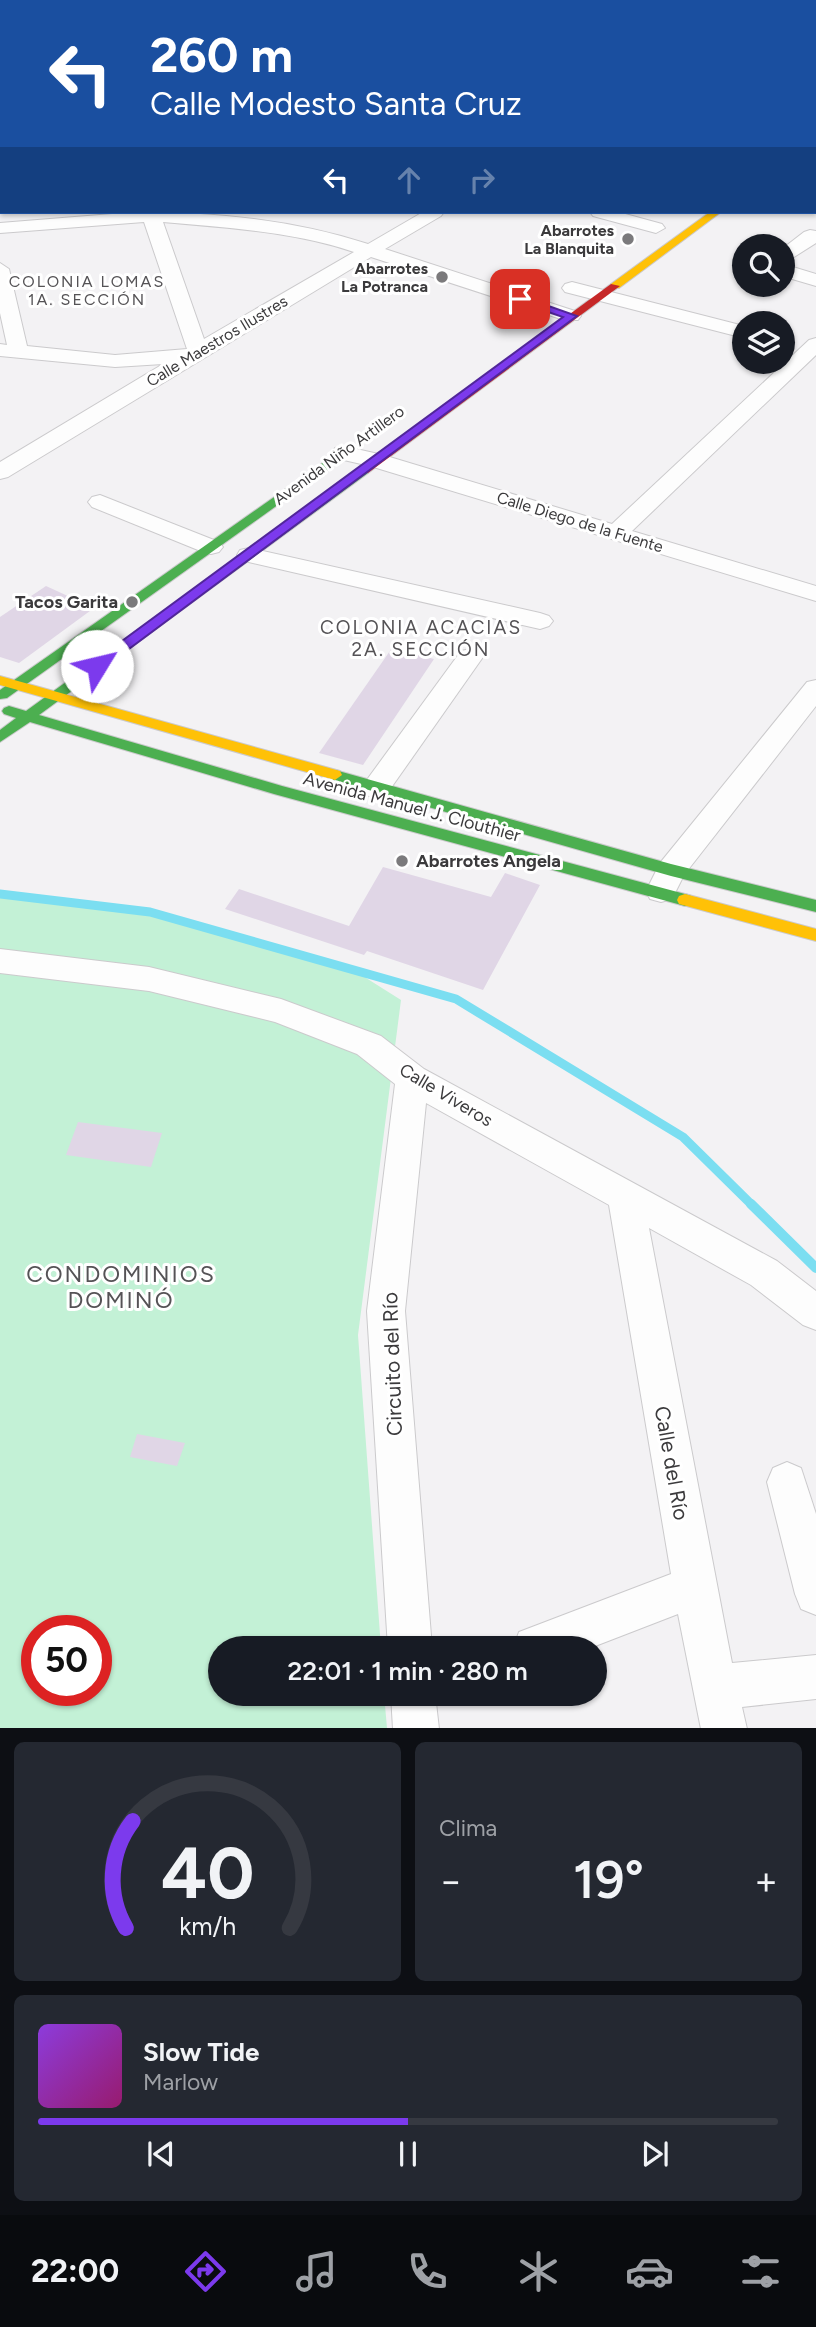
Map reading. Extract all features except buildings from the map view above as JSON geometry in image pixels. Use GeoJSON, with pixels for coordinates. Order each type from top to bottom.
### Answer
{"type":"FeatureCollection","features":[{"type":"Feature","properties":{"kind":"main road","name":"Avenida Niño Artillero"},"geometry":{"type":"LineString","coordinates":[[0,737],[713,214]]}},
{"type":"Feature","properties":{"kind":"main road"},"geometry":{"type":"LineString","coordinates":[[635,243],[661,224]]}},
{"type":"Feature","properties":{"kind":"main road"},"geometry":{"type":"LineString","coordinates":[[539,311],[593,273]]}},
{"type":"Feature","properties":{"kind":"main road","name":"Avenida Niño Artillero"},"geometry":{"type":"LineString","coordinates":[[0,697],[8,683],[211,547],[365,437]]}},
{"type":"Feature","properties":{"kind":"main road","name":"Avenida Manuel J. Clouthier"},"geometry":{"type":"LineString","coordinates":[[8,683],[376,788],[665,882],[816,935]]}},
{"type":"Feature","properties":{"kind":"main road","name":"Avenida Manuel J. Clouthier"},"geometry":{"type":"LineString","coordinates":[[0,708],[27,718],[665,882],[816,906]]}},
{"type":"Feature","properties":{"kind":"street"},"geometry":{"type":"LineString","coordinates":[[0,269],[9,350],[116,361],[194,353],[151,214]]}},
{"type":"Feature","properties":{"kind":"street"},"geometry":{"type":"LineString","coordinates":[[0,228],[151,214],[325,236],[372,250],[539,311],[571,316]]}},
{"type":"Feature","properties":{"kind":"street"},"geometry":{"type":"LineString","coordinates":[[315,214],[325,236]]}},
{"type":"Feature","properties":{"kind":"street","name":"Calle Maestros Ilustres"},"geometry":{"type":"LineString","coordinates":[[0,472],[194,353],[432,214]]}},
{"type":"Feature","properties":{"kind":"street"},"geometry":{"type":"LineString","coordinates":[[609,214],[661,224]]}},
{"type":"Feature","properties":{"kind":"street"},"geometry":{"type":"LineString","coordinates":[[795,248],[810,236],[816,237]]}},
{"type":"Feature","properties":{"kind":"street"},"geometry":{"type":"LineString","coordinates":[[795,274],[816,280]]}},
{"type":"Feature","properties":{"kind":"street"},"geometry":{"type":"LineString","coordinates":[[572,288],[732,329]]}},
{"type":"Feature","properties":{"kind":"street"},"geometry":{"type":"LineString","coordinates":[[616,533],[808,347]]}},
{"type":"Feature","properties":{"kind":"street","name":"Calle Diego de la Fuente"},"geometry":{"type":"LineString","coordinates":[[343,453],[375,460],[816,594]]}},
{"type":"Feature","properties":{"kind":"street"},"geometry":{"type":"LineString","coordinates":[[100,502],[211,547]]}},
{"type":"Feature","properties":{"kind":"street"},"geometry":{"type":"LineString","coordinates":[[249,555],[540,621]]}},
{"type":"Feature","properties":{"kind":"street"},"geometry":{"type":"LineString","coordinates":[[376,788],[470,657]]}},
{"type":"Feature","properties":{"kind":"street"},"geometry":{"type":"LineString","coordinates":[[665,882],[816,688]]}},
{"type":"Feature","properties":{"kind":"street","name":"Calle Viveros"},"geometry":{"type":"LineString","coordinates":[[0,961],[149,979],[281,1011],[369,1045],[412,1079],[764,1273],[816,1313]]}},
{"type":"Feature","properties":{"kind":"street","name":"Circuito del Río"},"geometry":{"type":"LineString","coordinates":[[409,1636],[386,1311],[412,1079]]}},
{"type":"Feature","properties":{"kind":"street","name":"Calle del Río"},"geometry":{"type":"LineString","coordinates":[[625,1196],[694,1586],[720,1708]]}},
{"type":"Feature","properties":{"kind":"street"},"geometry":{"type":"LineString","coordinates":[[787,1482],[816,1594]]}},
{"type":"Feature","properties":{"kind":"street"},"geometry":{"type":"LineString","coordinates":[[566,1636],[694,1586]]}},
{"type":"Feature","properties":{"kind":"street"},"geometry":{"type":"LineString","coordinates":[[720,1708],[816,1677]]}},
{"type":"Feature","properties":{"kind":"green space"},"geometry":{"type":"Polygon","coordinates":[[[0,894],[153,913],[355,971],[401,1000],[358,1335],[380,1636],[208,1636],[208,1706],[385,1706],[387,1728],[0,1728],[0,894]]]}},
{"type":"Feature","properties":{"kind":"waterway"},"geometry":{"type":"LineString","coordinates":[[0,894],[150,912],[456,999],[683,1137],[753,1206]]}},
{"type":"Feature","properties":{"kind":"waterway"},"geometry":{"type":"LineString","coordinates":[[751,1204],[816,1268]]}},
{"type":"Feature","properties":{"kind":"traffic: fast"},"geometry":{"type":"LineString","coordinates":[[2,695],[341,454]]}},
{"type":"Feature","properties":{"kind":"traffic: fast"},"geometry":{"type":"LineString","coordinates":[[0,737],[364,470]]}},
{"type":"Feature","properties":{"kind":"traffic: fast"},"geometry":{"type":"LineString","coordinates":[[9,711],[279,790],[685,900]]}},
{"type":"Feature","properties":{"kind":"traffic: fast"},"geometry":{"type":"LineString","coordinates":[[335,775],[671,870],[816,906]]}},
{"type":"Feature","properties":{"kind":"traffic: slow"},"geometry":{"type":"LineString","coordinates":[[615,286],[713,214]]}},
{"type":"Feature","properties":{"kind":"traffic: slow"},"geometry":{"type":"LineString","coordinates":[[0,680],[335,775]]}},
{"type":"Feature","properties":{"kind":"traffic: slow"},"geometry":{"type":"LineString","coordinates":[[685,900],[816,935]]}},
{"type":"Feature","properties":{"kind":"traffic: jam"},"geometry":{"type":"LineString","coordinates":[[364,470],[615,286]]}},
{"type":"Feature","properties":{"kind":"place","name":"Abarrotes La Blanquita"},"geometry":{"type":"Point","coordinates":[628,239]}},
{"type":"Feature","properties":{"kind":"place","name":"Abarrotes La Potranca"},"geometry":{"type":"Point","coordinates":[442,277]}},
{"type":"Feature","properties":{"kind":"place","name":"Tacos Garita"},"geometry":{"type":"Point","coordinates":[132,602]}},
{"type":"Feature","properties":{"kind":"place","name":"Abarrotes Angela"},"geometry":{"type":"Point","coordinates":[402,861]}},
{"type":"Feature","properties":{"kind":"district","name":"COLONIA LOMAS 1A. SECCIÓN"},"geometry":{"type":"Point","coordinates":[87,290]}},
{"type":"Feature","properties":{"kind":"district","name":"COLONIA ACACIAS 2A. SECCIÓN"},"geometry":{"type":"Point","coordinates":[421,638]}},
{"type":"Feature","properties":{"kind":"district","name":"CONDOMINIOS DOMINÓ"},"geometry":{"type":"Point","coordinates":[121,1287]}},
{"type":"Feature","properties":{"kind":"route"},"geometry":{"type":"LineString","coordinates":[[97,666],[571,316],[520,299]]}}]}
